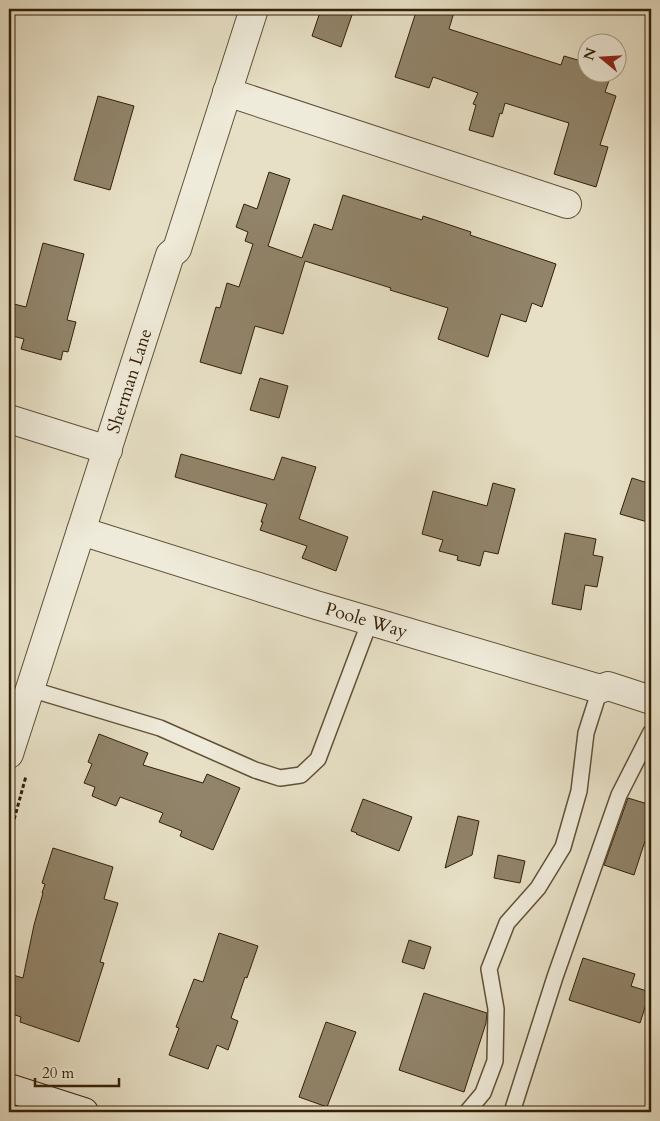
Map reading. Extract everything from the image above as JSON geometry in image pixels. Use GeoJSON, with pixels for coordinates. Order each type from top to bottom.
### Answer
{"type":"FeatureCollection","features":[{"type":"Feature","properties":{"kind":"street","name":"Sherman Lane"},"geometry":{"type":"LineString","coordinates":[[9,754],[170,255],[177,249],[254,9]]}},
{"type":"Feature","properties":{"kind":"street"},"geometry":{"type":"LineString","coordinates":[[227,92],[567,204]]}},
{"type":"Feature","properties":{"kind":"street"},"geometry":{"type":"LineString","coordinates":[[9,419],[108,450]]}},
{"type":"Feature","properties":{"kind":"street","name":"Poole Way"},"geometry":{"type":"LineString","coordinates":[[81,530],[370,621],[600,689],[608,686],[651,700]]}},
{"type":"Feature","properties":{"kind":"street"},"geometry":{"type":"LineString","coordinates":[[9,1088],[84,1112]]}},
{"type":"Feature","properties":{"kind":"lane"},"geometry":{"type":"LineString","coordinates":[[30,689],[160,728],[255,770],[280,778],[301,775],[318,759],[370,621]]}},
{"type":"Feature","properties":{"kind":"lane"},"geometry":{"type":"LineString","coordinates":[[467,1112],[483,1093],[495,1061],[496,1009],[489,969],[507,923],[538,888],[563,847],[579,791],[586,733],[600,689]]}},
{"type":"Feature","properties":{"kind":"lane"},"geometry":{"type":"LineString","coordinates":[[512,1112],[555,977],[619,795],[651,732]]}},
{"type":"Feature","properties":{"kind":"building"},"geometry":{"type":"Polygon","coordinates":[[[321,9],[354,9],[341,47],[312,36],[321,9]]]}},
{"type":"Feature","properties":{"kind":"building"},"geometry":{"type":"Polygon","coordinates":[[[417,9],[455,9],[449,29],[561,65],[564,56],[578,60],[578,82],[608,82],[605,92],[616,96],[600,145],[608,147],[596,187],[554,174],[569,123],[505,103],[493,137],[469,130],[476,105],[473,104],[478,93],[433,77],[429,88],[395,77],[417,9]]]}},
{"type":"Feature","properties":{"kind":"building"},"geometry":{"type":"Polygon","coordinates":[[[98,96],[134,106],[110,190],[74,180],[98,96]]]}},
{"type":"Feature","properties":{"kind":"building"},"geometry":{"type":"Polygon","coordinates":[[[269,172],[290,179],[268,246],[302,258],[314,224],[332,230],[343,195],[422,220],[423,216],[471,232],[470,235],[556,264],[542,307],[532,303],[526,322],[501,314],[488,357],[438,339],[448,308],[305,261],[283,334],[255,326],[241,374],[200,362],[216,307],[220,308],[227,283],[239,287],[253,244],[245,241],[248,232],[236,227],[244,204],[257,209],[269,172]]]}},
{"type":"Feature","properties":{"kind":"building"},"geometry":{"type":"Polygon","coordinates":[[[43,243],[84,254],[67,320],[76,322],[68,352],[63,351],[61,360],[21,349],[24,339],[9,335],[14,304],[26,307],[43,243]]]}},
{"type":"Feature","properties":{"kind":"building"},"geometry":{"type":"Polygon","coordinates":[[[260,378],[288,386],[279,418],[250,410],[260,378]]]}},
{"type":"Feature","properties":{"kind":"building"},"geometry":{"type":"Polygon","coordinates":[[[181,454],[274,480],[282,457],[316,467],[299,519],[348,537],[336,571],[302,558],[307,546],[260,530],[267,504],[175,477],[181,454]]]}},
{"type":"Feature","properties":{"kind":"building"},"geometry":{"type":"Polygon","coordinates":[[[632,478],[651,484],[651,523],[620,514],[632,478]]]}},
{"type":"Feature","properties":{"kind":"building"},"geometry":{"type":"Polygon","coordinates":[[[493,483],[515,489],[498,554],[484,551],[480,566],[457,560],[458,556],[439,551],[443,540],[422,534],[433,491],[487,506],[493,483]]]}},
{"type":"Feature","properties":{"kind":"building"},"geometry":{"type":"Polygon","coordinates":[[[565,533],[596,539],[593,555],[603,557],[597,587],[585,585],[581,610],[552,604],[565,533]]]}},
{"type":"Feature","properties":{"kind":"building"},"geometry":{"type":"Polygon","coordinates":[[[99,734],[148,753],[143,765],[203,783],[207,774],[240,788],[213,850],[180,836],[182,831],[159,822],[163,813],[120,797],[116,806],[92,796],[95,787],[84,783],[92,764],[88,762],[99,734]]]}},
{"type":"Feature","properties":{"kind":"building"},"geometry":{"type":"Polygon","coordinates":[[[628,798],[651,805],[651,843],[645,841],[634,875],[604,865],[628,798]]]}},
{"type":"Feature","properties":{"kind":"building"},"geometry":{"type":"Polygon","coordinates":[[[363,799],[412,817],[399,851],[351,831],[363,799]]]}},
{"type":"Feature","properties":{"kind":"building"},"geometry":{"type":"Polygon","coordinates":[[[458,816],[479,821],[472,855],[445,868],[458,816]]]}},
{"type":"Feature","properties":{"kind":"building"},"geometry":{"type":"Polygon","coordinates":[[[53,848],[113,867],[104,899],[118,903],[100,962],[104,963],[79,1042],[20,1022],[21,1017],[9,1013],[9,988],[13,975],[23,978],[45,884],[42,883],[53,848]]]}},
{"type":"Feature","properties":{"kind":"building"},"geometry":{"type":"Polygon","coordinates":[[[498,855],[525,861],[520,883],[494,878],[498,855]]]}},
{"type":"Feature","properties":{"kind":"building"},"geometry":{"type":"Polygon","coordinates":[[[219,933],[258,946],[231,1018],[238,1021],[228,1050],[217,1045],[208,1069],[169,1055],[179,1028],[176,1027],[194,979],[203,982],[219,933]]]}},
{"type":"Feature","properties":{"kind":"building"},"geometry":{"type":"Polygon","coordinates":[[[409,940],[431,947],[424,969],[402,962],[409,940]]]}},
{"type":"Feature","properties":{"kind":"building"},"geometry":{"type":"Polygon","coordinates":[[[583,958],[635,974],[631,986],[650,992],[640,1023],[569,1000],[583,958]]]}},
{"type":"Feature","properties":{"kind":"building"},"geometry":{"type":"Polygon","coordinates":[[[424,993],[487,1013],[486,1023],[464,1092],[399,1070],[424,993]]]}},
{"type":"Feature","properties":{"kind":"building"},"geometry":{"type":"Polygon","coordinates":[[[326,1022],[356,1032],[327,1107],[299,1097],[326,1022]]]}}]}
